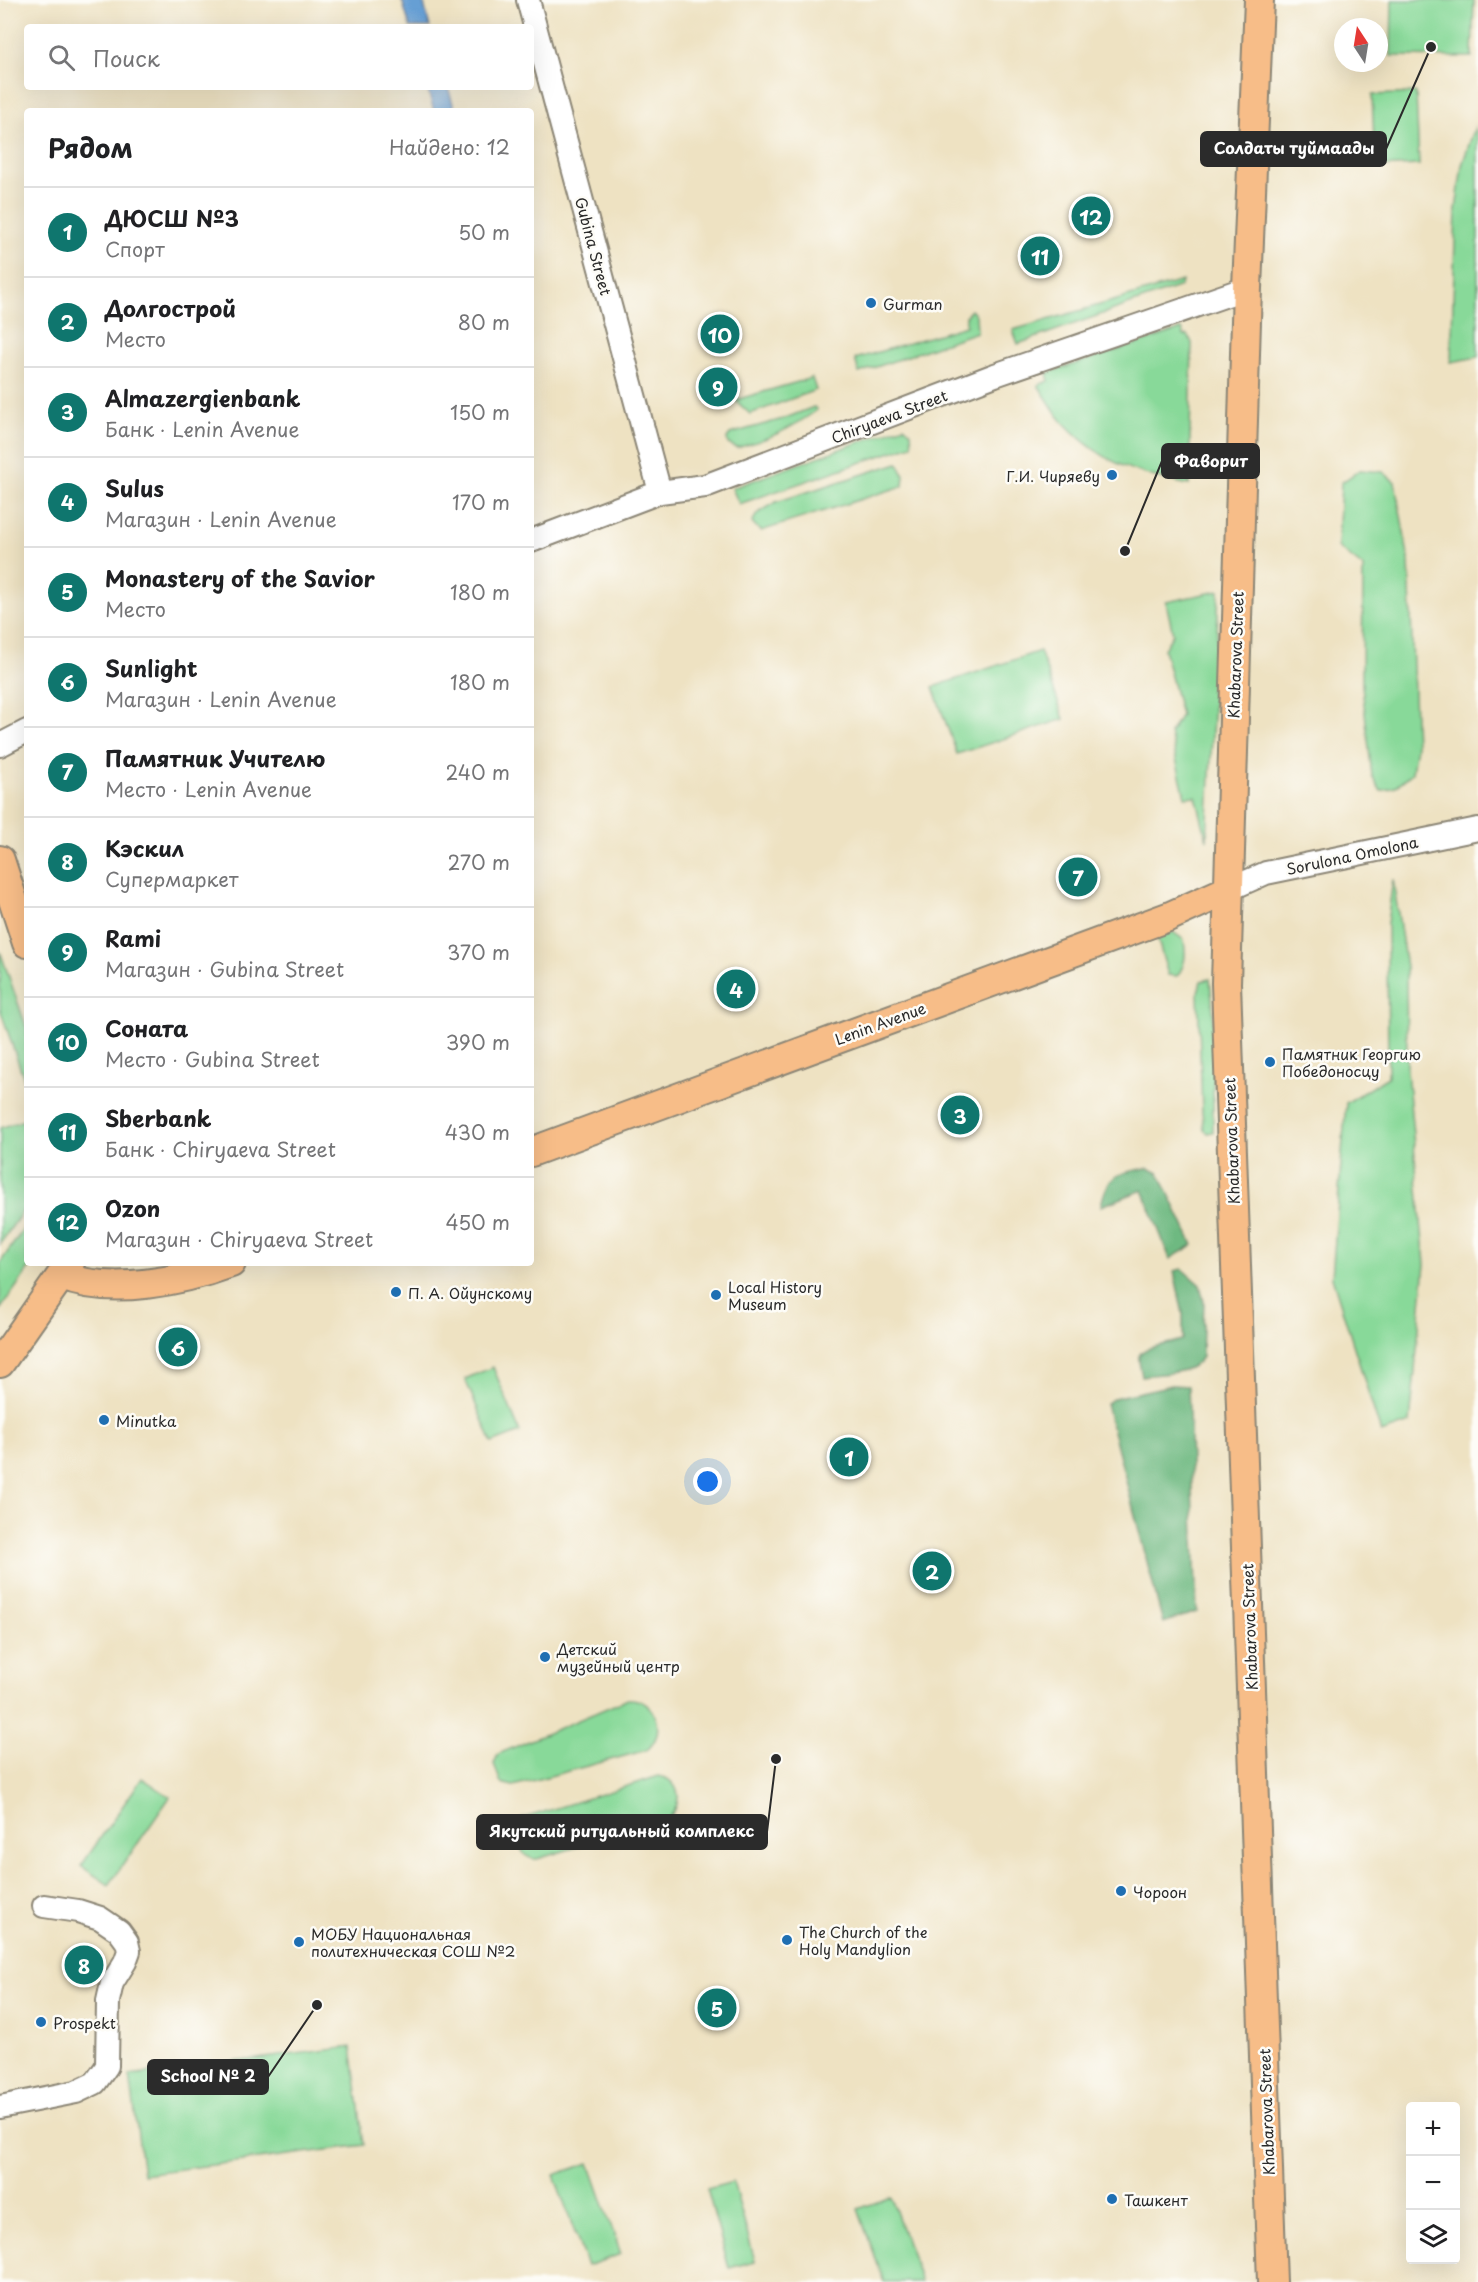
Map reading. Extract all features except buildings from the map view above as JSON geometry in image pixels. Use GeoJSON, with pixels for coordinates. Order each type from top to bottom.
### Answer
{"type":"FeatureCollection","features":[{"type":"Feature","properties":{"kind":"main road","name":"Khabarova Street"},"geometry":{"type":"LineString","coordinates":[[1259,0],[1247,288],[1226,995],[1272,2282]]}},
{"type":"Feature","properties":{"kind":"main road"},"geometry":{"type":"LineString","coordinates":[[0,860],[24,934]]}},
{"type":"Feature","properties":{"kind":"main road","name":"Lenin Avenue"},"geometry":{"type":"LineString","coordinates":[[534,1151],[1168,917],[1228,890]]}},
{"type":"Feature","properties":{"kind":"main road"},"geometry":{"type":"LineString","coordinates":[[0,1363],[66,1270],[72,1281],[103,1285],[190,1277],[222,1266]]}},
{"type":"Feature","properties":{"kind":"street","name":"Gubina Street"},"geometry":{"type":"LineString","coordinates":[[528,0],[660,492]]}},
{"type":"Feature","properties":{"kind":"street","name":"Chiryaeva Street"},"geometry":{"type":"LineString","coordinates":[[534,540],[660,492],[705,486],[1004,372],[1247,288]]}},
{"type":"Feature","properties":{"kind":"street"},"geometry":{"type":"LineString","coordinates":[[0,745],[24,733]]}},
{"type":"Feature","properties":{"kind":"street","name":"Sorulona Omolona"},"geometry":{"type":"LineString","coordinates":[[1228,890],[1266,873],[1478,829]]}},
{"type":"Feature","properties":{"kind":"street"},"geometry":{"type":"LineString","coordinates":[[0,2107],[76,2092],[95,2083],[107,2066],[108,2001],[112,1983],[129,1951],[127,1942],[118,1931],[100,1918],[78,1911],[44,1906]]}},
{"type":"Feature","properties":{"kind":"green space"},"geometry":{"type":"Polygon","coordinates":[[[1392,0],[1474,0],[1472,57],[1391,56],[1392,0]]]}},
{"type":"Feature","properties":{"kind":"green space"},"geometry":{"type":"Polygon","coordinates":[[[1416,93],[1419,165],[1375,167],[1372,95],[1416,93]]]}},
{"type":"Feature","properties":{"kind":"green space"},"geometry":{"type":"Polygon","coordinates":[[[1475,127],[1478,140],[1478,357],[1451,362],[1456,210],[1462,165],[1475,127]]]}},
{"type":"Feature","properties":{"kind":"green space"},"geometry":{"type":"Polygon","coordinates":[[[1182,281],[1181,286],[1018,344],[1013,330],[1182,281]]]}},
{"type":"Feature","properties":{"kind":"green space"},"geometry":{"type":"Polygon","coordinates":[[[971,310],[976,315],[977,332],[859,373],[855,359],[966,326],[966,315],[971,310]]]}},
{"type":"Feature","properties":{"kind":"green space"},"geometry":{"type":"Polygon","coordinates":[[[1182,329],[1184,336],[1188,335],[1192,343],[1189,485],[1137,471],[1093,449],[1061,420],[1038,385],[1049,381],[1047,373],[1182,329]]]}},
{"type":"Feature","properties":{"kind":"green space"},"geometry":{"type":"Polygon","coordinates":[[[812,378],[816,390],[750,414],[735,400],[812,378]]]}},
{"type":"Feature","properties":{"kind":"green space"},"geometry":{"type":"Polygon","coordinates":[[[814,407],[817,410],[807,417],[769,437],[737,448],[728,444],[727,438],[730,434],[783,419],[814,407]]]}},
{"type":"Feature","properties":{"kind":"green space"},"geometry":{"type":"Polygon","coordinates":[[[904,426],[911,432],[912,445],[739,504],[732,488],[904,426]]]}},
{"type":"Feature","properties":{"kind":"green space"},"geometry":{"type":"Polygon","coordinates":[[[898,463],[904,475],[903,486],[761,531],[752,523],[757,514],[776,502],[898,463]]]}},
{"type":"Feature","properties":{"kind":"green space"},"geometry":{"type":"Polygon","coordinates":[[[1360,470],[1383,472],[1395,482],[1409,561],[1416,746],[1412,773],[1395,787],[1381,791],[1372,776],[1362,685],[1363,567],[1338,547],[1341,483],[1360,470]]]}},
{"type":"Feature","properties":{"kind":"green space"},"geometry":{"type":"Polygon","coordinates":[[[1219,591],[1207,840],[1196,796],[1185,797],[1170,733],[1181,715],[1164,649],[1173,634],[1166,602],[1219,591]]]}},
{"type":"Feature","properties":{"kind":"green space"},"geometry":{"type":"Polygon","coordinates":[[[1040,651],[1064,719],[957,754],[933,687],[1040,651]]]}},
{"type":"Feature","properties":{"kind":"green space"},"geometry":{"type":"Polygon","coordinates":[[[1393,879],[1406,967],[1407,1070],[1425,1264],[1410,1423],[1381,1433],[1332,1277],[1346,1103],[1388,1077],[1387,923],[1393,879]]]}},
{"type":"Feature","properties":{"kind":"green space"},"geometry":{"type":"Polygon","coordinates":[[[1173,932],[1184,940],[1185,945],[1184,963],[1177,976],[1168,975],[1157,937],[1173,932]]]}},
{"type":"Feature","properties":{"kind":"green space"},"geometry":{"type":"Polygon","coordinates":[[[0,951],[24,1020],[24,1079],[0,1009],[0,951]]]}},
{"type":"Feature","properties":{"kind":"green space"},"geometry":{"type":"Polygon","coordinates":[[[1210,979],[1213,1010],[1213,1132],[1208,1133],[1204,1130],[1202,1112],[1198,992],[1201,981],[1210,979]]]}},
{"type":"Feature","properties":{"kind":"green space"},"geometry":{"type":"Polygon","coordinates":[[[24,1120],[24,1209],[0,1244],[0,1128],[24,1120]]]}},
{"type":"Feature","properties":{"kind":"green space"},"geometry":{"type":"Polygon","coordinates":[[[1148,1168],[1159,1173],[1193,1245],[1170,1259],[1143,1190],[1101,1206],[1111,1181],[1122,1174],[1148,1168]]]}},
{"type":"Feature","properties":{"kind":"green space"},"geometry":{"type":"Polygon","coordinates":[[[24,1228],[24,1266],[31,1266],[0,1310],[0,1263],[24,1228]]]}},
{"type":"Feature","properties":{"kind":"green space"},"geometry":{"type":"Polygon","coordinates":[[[1182,1269],[1200,1285],[1204,1302],[1202,1357],[1197,1363],[1183,1370],[1142,1376],[1139,1363],[1141,1352],[1183,1339],[1183,1314],[1174,1271],[1182,1269]]]}},
{"type":"Feature","properties":{"kind":"green space"},"geometry":{"type":"Polygon","coordinates":[[[493,1367],[520,1432],[492,1443],[465,1379],[493,1367]]]}},
{"type":"Feature","properties":{"kind":"green space"},"geometry":{"type":"Polygon","coordinates":[[[1172,1385],[1188,1386],[1197,1612],[1163,1623],[1106,1404],[1114,1398],[1172,1385]]]}},
{"type":"Feature","properties":{"kind":"green space"},"geometry":{"type":"Polygon","coordinates":[[[628,1699],[646,1704],[656,1717],[657,1734],[647,1750],[513,1786],[501,1783],[494,1764],[498,1754],[628,1699]]]}},
{"type":"Feature","properties":{"kind":"green space"},"geometry":{"type":"Polygon","coordinates":[[[659,1776],[673,1783],[678,1795],[678,1802],[672,1815],[666,1820],[537,1859],[527,1857],[521,1849],[516,1829],[521,1819],[659,1776]]]}},
{"type":"Feature","properties":{"kind":"green space"},"geometry":{"type":"Polygon","coordinates":[[[142,1778],[170,1797],[109,1885],[81,1866],[142,1778]]]}},
{"type":"Feature","properties":{"kind":"green space"},"geometry":{"type":"Polygon","coordinates":[[[351,2047],[364,2145],[143,2174],[130,2075],[351,2047]]]}},
{"type":"Feature","properties":{"kind":"green space"},"geometry":{"type":"Polygon","coordinates":[[[589,2163],[621,2254],[587,2266],[554,2175],[589,2163]]]}},
{"type":"Feature","properties":{"kind":"green space"},"geometry":{"type":"Polygon","coordinates":[[[733,2182],[755,2261],[729,2268],[707,2189],[733,2182]]]}},
{"type":"Feature","properties":{"kind":"green space"},"geometry":{"type":"Polygon","coordinates":[[[891,2197],[921,2282],[884,2282],[858,2209],[891,2197]]]}},
{"type":"Feature","properties":{"kind":"water"},"geometry":{"type":"Polygon","coordinates":[[[402,0],[423,0],[429,24],[409,24],[402,0]]]}},
{"type":"Feature","properties":{"kind":"water"},"geometry":{"type":"Polygon","coordinates":[[[428,90],[449,90],[454,108],[433,108],[428,90]]]}},
{"type":"Feature","properties":{"kind":"place","name":"Солдаты туймаады"},"geometry":{"type":"Point","coordinates":[1431,47]}},
{"type":"Feature","properties":{"kind":"place","name":"Ozon"},"geometry":{"type":"Point","coordinates":[1091,216]}},
{"type":"Feature","properties":{"kind":"place","name":"Sberbank"},"geometry":{"type":"Point","coordinates":[1040,256]}},
{"type":"Feature","properties":{"kind":"place","name":"Gurman"},"geometry":{"type":"Point","coordinates":[871,303]}},
{"type":"Feature","properties":{"kind":"place","name":"Соната"},"geometry":{"type":"Point","coordinates":[720,334]}},
{"type":"Feature","properties":{"kind":"place","name":"Rami"},"geometry":{"type":"Point","coordinates":[718,387]}},
{"type":"Feature","properties":{"kind":"place","name":"Г.И. Чиряеву"},"geometry":{"type":"Point","coordinates":[1112,475]}},
{"type":"Feature","properties":{"kind":"place","name":"Фаворит"},"geometry":{"type":"Point","coordinates":[1125,551]}},
{"type":"Feature","properties":{"kind":"place","name":"Памятник Учителю"},"geometry":{"type":"Point","coordinates":[1078,877]}},
{"type":"Feature","properties":{"kind":"place","name":"Sulus"},"geometry":{"type":"Point","coordinates":[736,989]}},
{"type":"Feature","properties":{"kind":"place","name":"Памятник Георгию Победоносцу"},"geometry":{"type":"Point","coordinates":[1270,1062]}},
{"type":"Feature","properties":{"kind":"place","name":"Almazergienbank"},"geometry":{"type":"Point","coordinates":[960,1115]}},
{"type":"Feature","properties":{"kind":"place","name":"П. А. Ойунскому"},"geometry":{"type":"Point","coordinates":[396,1292]}},
{"type":"Feature","properties":{"kind":"place","name":"Local History Museum"},"geometry":{"type":"Point","coordinates":[716,1295]}},
{"type":"Feature","properties":{"kind":"place","name":"Sunlight"},"geometry":{"type":"Point","coordinates":[178,1347]}},
{"type":"Feature","properties":{"kind":"place","name":"Minutka"},"geometry":{"type":"Point","coordinates":[104,1420]}},
{"type":"Feature","properties":{"kind":"place","name":"ДЮСШ №3"},"geometry":{"type":"Point","coordinates":[849,1457]}},
{"type":"Feature","properties":{"kind":"place","name":"Долгострой"},"geometry":{"type":"Point","coordinates":[932,1571]}},
{"type":"Feature","properties":{"kind":"place","name":"Детский музейный центр"},"geometry":{"type":"Point","coordinates":[545,1657]}},
{"type":"Feature","properties":{"kind":"place","name":"Якутский ритуальный комплекс"},"geometry":{"type":"Point","coordinates":[776,1759]}},
{"type":"Feature","properties":{"kind":"place","name":"Чороон"},"geometry":{"type":"Point","coordinates":[1121,1891]}},
{"type":"Feature","properties":{"kind":"place","name":"The Church of the Holy Mandylion"},"geometry":{"type":"Point","coordinates":[787,1940]}},
{"type":"Feature","properties":{"kind":"place","name":"МОБУ Национальная политехническая СОШ №2"},"geometry":{"type":"Point","coordinates":[299,1942]}},
{"type":"Feature","properties":{"kind":"place","name":"Кэскил"},"geometry":{"type":"Point","coordinates":[84,1965]}},
{"type":"Feature","properties":{"kind":"place","name":"School № 2"},"geometry":{"type":"Point","coordinates":[317,2005]}},
{"type":"Feature","properties":{"kind":"place","name":"Monastery of the Savior"},"geometry":{"type":"Point","coordinates":[717,2008]}},
{"type":"Feature","properties":{"kind":"place","name":"Prospekt"},"geometry":{"type":"Point","coordinates":[41,2022]}},
{"type":"Feature","properties":{"kind":"place","name":"Ташкент"},"geometry":{"type":"Point","coordinates":[1112,2199]}}]}
